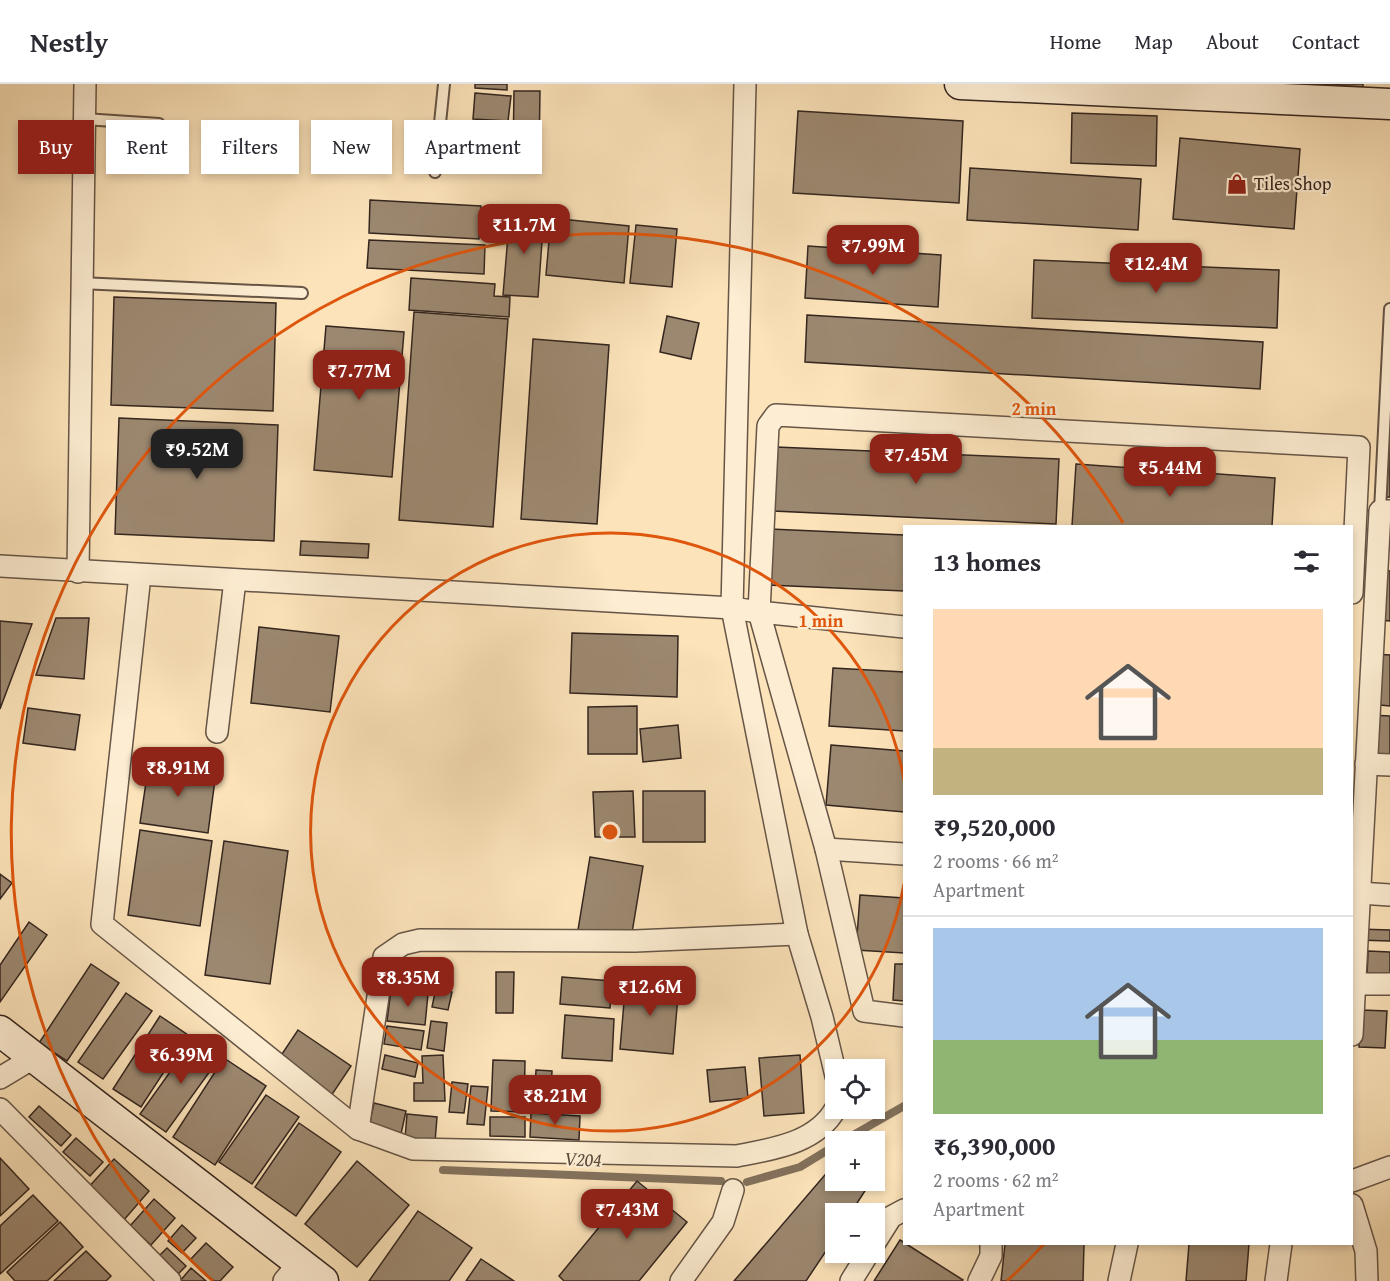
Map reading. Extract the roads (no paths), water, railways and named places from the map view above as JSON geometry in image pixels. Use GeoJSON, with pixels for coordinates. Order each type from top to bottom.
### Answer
{"type":"FeatureCollection","features":[{"type":"Feature","properties":{"kind":"street"},"geometry":{"type":"LineString","coordinates":[[78,572],[80,283],[85,84]]}},
{"type":"Feature","properties":{"kind":"street"},"geometry":{"type":"LineString","coordinates":[[745,84],[732,608],[797,934],[832,1059]]}},
{"type":"Feature","properties":{"kind":"street"},"geometry":{"type":"LineString","coordinates":[[960,84],[1390,104]]}},
{"type":"Feature","properties":{"kind":"street"},"geometry":{"type":"LineString","coordinates":[[903,1016],[864,1011],[826,849],[759,612],[768,426],[776,415],[1359,447],[1353,571]]}},
{"type":"Feature","properties":{"kind":"street"},"geometry":{"type":"LineString","coordinates":[[1353,1018],[1366,764],[1382,633],[1385,511]]}},
{"type":"Feature","properties":{"kind":"street"},"geometry":{"type":"LineString","coordinates":[[0,566],[732,608],[903,627]]}},
{"type":"Feature","properties":{"kind":"street"},"geometry":{"type":"LineString","coordinates":[[140,575],[102,924],[358,1129],[413,1149],[737,1156],[771,1150],[810,1136],[830,1119]]}},
{"type":"Feature","properties":{"kind":"street"},"geometry":{"type":"LineString","coordinates":[[217,732],[235,580]]}},
{"type":"Feature","properties":{"kind":"street"},"geometry":{"type":"LineString","coordinates":[[1366,764],[1390,765]]}},
{"type":"Feature","properties":{"kind":"street"},"geometry":{"type":"LineString","coordinates":[[826,849],[903,854]]}},
{"type":"Feature","properties":{"kind":"street"},"geometry":{"type":"LineString","coordinates":[[1359,893],[1390,894]]}},
{"type":"Feature","properties":{"kind":"street"},"geometry":{"type":"LineString","coordinates":[[358,1129],[384,957],[403,944],[420,940],[635,941],[797,934]]}},
{"type":"Feature","properties":{"kind":"street"},"geometry":{"type":"LineString","coordinates":[[1355,984],[1390,984]]}},
{"type":"Feature","properties":{"kind":"street"},"geometry":{"type":"LineString","coordinates":[[0,1031],[35,1057],[291,1272],[323,1281]]}},
{"type":"Feature","properties":{"kind":"street"},"geometry":{"type":"LineString","coordinates":[[0,1078],[35,1057]]}},
{"type":"Feature","properties":{"kind":"street"},"geometry":{"type":"LineString","coordinates":[[0,1109],[170,1281]]}},
{"type":"Feature","properties":{"kind":"street"},"geometry":{"type":"LineString","coordinates":[[1353,1181],[1390,1167]]}},
{"type":"Feature","properties":{"kind":"street"},"geometry":{"type":"LineString","coordinates":[[681,1281],[723,1222],[733,1190]]}},
{"type":"Feature","properties":{"kind":"street"},"geometry":{"type":"LineString","coordinates":[[1353,1208],[1366,1251],[1367,1281]]}},
{"type":"Feature","properties":{"kind":"street"},"geometry":{"type":"LineString","coordinates":[[885,1227],[891,1217],[903,1211]]}},
{"type":"Feature","properties":{"kind":"street"},"geometry":{"type":"LineString","coordinates":[[979,1281],[991,1256],[991,1245]]}},
{"type":"Feature","properties":{"kind":"street"},"geometry":{"type":"LineString","coordinates":[[1119,1281],[1127,1245]]}},
{"type":"Feature","properties":{"kind":"street"},"geometry":{"type":"LineString","coordinates":[[1276,1281],[1281,1245]]}},
{"type":"Feature","properties":{"kind":"street"},"geometry":{"type":"LineString","coordinates":[[851,1281],[862,1263]]}},
{"type":"Feature","properties":{"kind":"lane"},"geometry":{"type":"LineString","coordinates":[[441,120],[444,84]]}},
{"type":"Feature","properties":{"kind":"lane"},"geometry":{"type":"LineString","coordinates":[[84,119],[106,120]]}},
{"type":"Feature","properties":{"kind":"lane"},"geometry":{"type":"LineString","coordinates":[[80,283],[302,293]]}},
{"type":"Feature","properties":{"kind":"lane"},"geometry":{"type":"LineString","coordinates":[[1385,511],[1390,309]]}},
{"type":"Feature","properties":{"kind":"waterway","name":"V204"},"geometry":{"type":"LineString","coordinates":[[860,1131],[903,1107]]}},
{"type":"Feature","properties":{"kind":"waterway","name":"V204"},"geometry":{"type":"LineString","coordinates":[[747,1182],[800,1167],[825,1152]]}},
{"type":"Feature","properties":{"kind":"waterway","name":"V204"},"geometry":{"type":"LineString","coordinates":[[443,1170],[721,1181]]}},
{"type":"Feature","properties":{"kind":"place","name":"Tiles Shop"},"geometry":{"type":"Point","coordinates":[1237,184]}}]}
